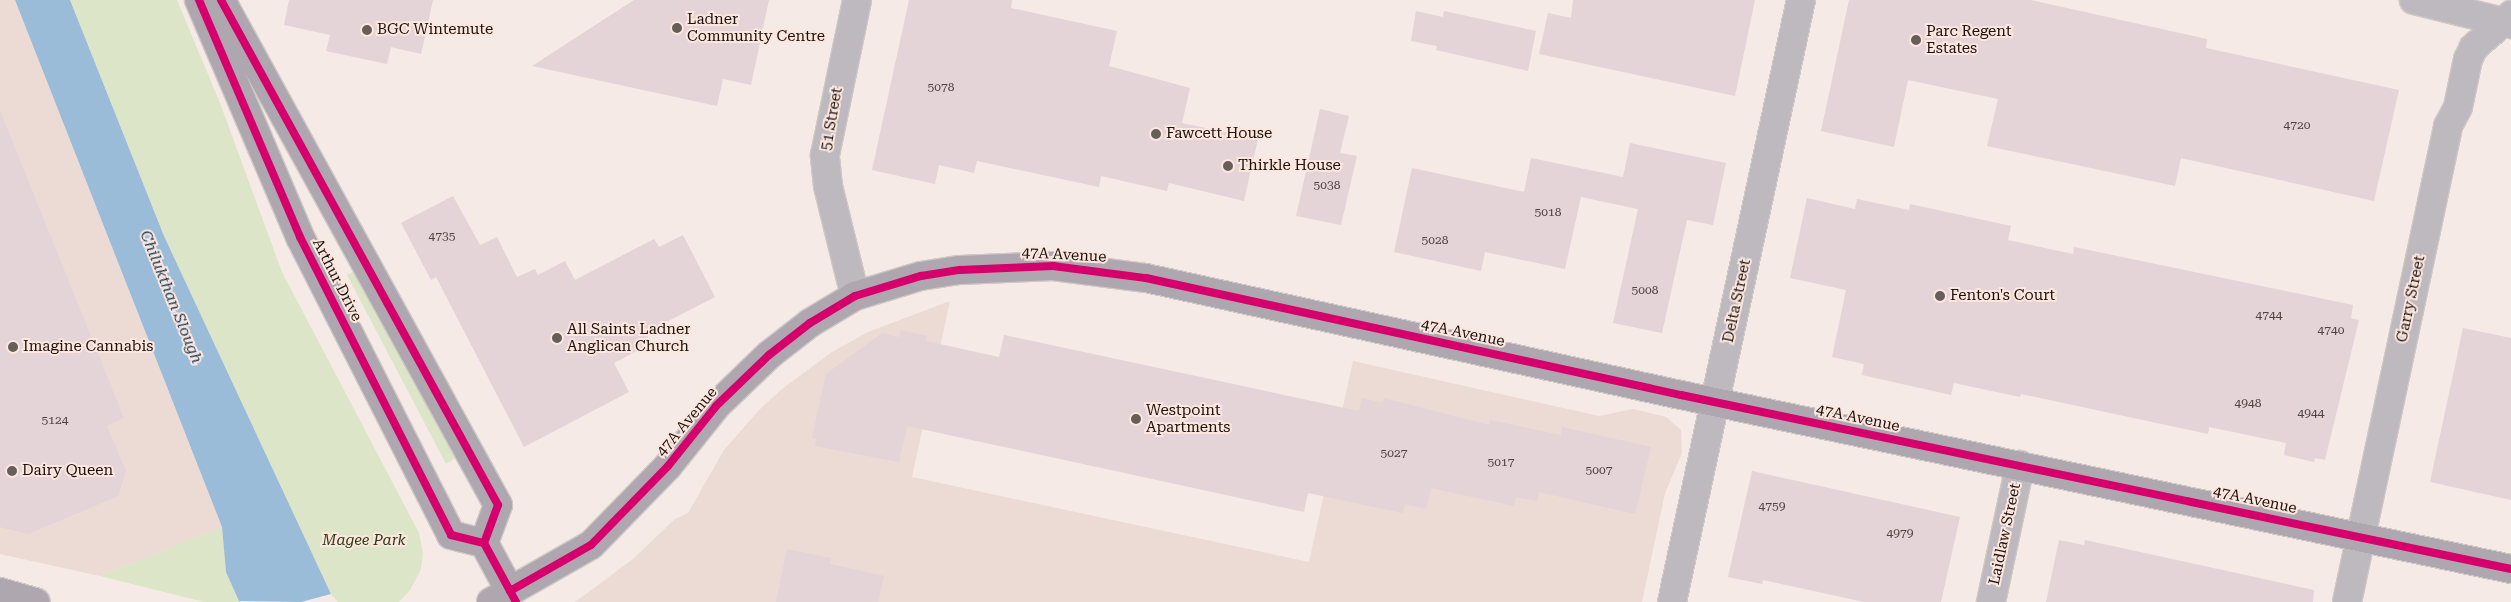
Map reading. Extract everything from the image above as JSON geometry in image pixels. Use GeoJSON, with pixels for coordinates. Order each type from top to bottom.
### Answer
{"type":"FeatureCollection","features":[{"type":"Feature","properties":{"kind":"main road","name":"Arthur Drive"},"geometry":{"type":"LineString","coordinates":[[199,0],[300,237],[451,535],[484,542]]}},
{"type":"Feature","properties":{"kind":"main road"},"geometry":{"type":"LineString","coordinates":[[221,0],[498,505],[484,542],[506,598]]}},
{"type":"Feature","properties":{"kind":"main road","name":"47A Avenue"},"geometry":{"type":"LineString","coordinates":[[506,598],[591,545],[668,466],[716,406],[769,355],[810,323],[855,296],[915,278],[960,270],[1053,266],[1100,270],[1715,402],[2511,569]]}},
{"type":"Feature","properties":{"kind":"main road"},"geometry":{"type":"LineString","coordinates":[[0,592],[36,602]]}},
{"type":"Feature","properties":{"kind":"street","name":"51 Street"},"geometry":{"type":"LineString","coordinates":[[855,296],[828,186],[825,155],[857,0]]}},
{"type":"Feature","properties":{"kind":"street","name":"Delta Street"},"geometry":{"type":"LineString","coordinates":[[1672,602],[1801,0]]}},
{"type":"Feature","properties":{"kind":"street"},"geometry":{"type":"LineString","coordinates":[[2414,0],[2508,20]]}},
{"type":"Feature","properties":{"kind":"street","name":"Garry Street"},"geometry":{"type":"LineString","coordinates":[[2347,602],[2448,126],[2458,107],[2468,59],[2474,47],[2508,20]]}},
{"type":"Feature","properties":{"kind":"street","name":"Laidlaw Street"},"geometry":{"type":"LineString","coordinates":[[1991,602],[2020,465]]}},
{"type":"Feature","properties":{"kind":"shaded area"},"geometry":{"type":"Polygon","coordinates":[[[0,0],[15,0],[222,527],[100,576],[0,554],[0,0]]]}},
{"type":"Feature","properties":{"kind":"shaded area"},"geometry":{"type":"Polygon","coordinates":[[[950,301],[912,477],[1309,562],[1353,361],[1599,416],[1633,409],[1666,417],[1681,430],[1682,453],[1665,493],[1642,602],[575,602],[633,559],[675,519],[688,513],[724,450],[759,410],[782,389],[832,352],[868,332],[950,301]]]}},
{"type":"Feature","properties":{"kind":"green space","name":"Magee Park"},"geometry":{"type":"Polygon","coordinates":[[[70,0],[177,0],[220,103],[282,272],[419,533],[423,554],[421,569],[410,590],[399,602],[338,602],[331,594],[164,236],[70,0]]]}},
{"type":"Feature","properties":{"kind":"green space"},"geometry":{"type":"Polygon","coordinates":[[[357,270],[457,457],[446,464],[347,275],[357,270]]]}},
{"type":"Feature","properties":{"kind":"green space"},"geometry":{"type":"Polygon","coordinates":[[[222,527],[226,572],[241,602],[204,602],[100,576],[222,527]]]}},
{"type":"Feature","properties":{"kind":"water","name":"Chilukthan Slough"},"geometry":{"type":"Polygon","coordinates":[[[15,0],[70,0],[164,236],[331,594],[301,602],[239,601],[226,572],[222,527],[15,0]]]}},
{"type":"Feature","properties":{"kind":"building","name":"BGC Wintemute"},"geometry":{"type":"Polygon","coordinates":[[[289,0],[433,0],[421,54],[391,47],[387,64],[326,51],[330,35],[284,25],[289,0]]]}},
{"type":"Feature","properties":{"kind":"building","name":"Ladner Community Centre"},"geometry":{"type":"Polygon","coordinates":[[[634,0],[769,0],[751,85],[723,79],[717,106],[532,66],[634,0]]]}},
{"type":"Feature","properties":{"kind":"building"},"geometry":{"type":"Polygon","coordinates":[[[909,0],[1012,0],[1011,8],[1117,31],[1109,66],[1190,88],[1182,123],[1258,139],[1244,201],[1169,183],[1167,191],[1101,176],[1099,187],[977,161],[974,173],[939,165],[935,184],[872,170],[909,0]]]}},
{"type":"Feature","properties":{"kind":"building"},"geometry":{"type":"Polygon","coordinates":[[[1573,0],[1755,0],[1735,96],[1539,54],[1548,13],[1571,18],[1573,0]]]}},
{"type":"Feature","properties":{"kind":"building"},"geometry":{"type":"Polygon","coordinates":[[[1849,0],[2031,0],[2207,39],[2206,48],[2399,90],[2374,201],[2181,158],[2175,186],[1987,146],[1998,99],[1908,80],[1894,147],[1821,131],[1849,0]]]}},
{"type":"Feature","properties":{"kind":"building"},"geometry":{"type":"Polygon","coordinates":[[[1416,11],[1443,17],[1444,11],[1536,31],[1528,71],[1436,50],[1437,46],[1411,41],[1416,11]]]}},
{"type":"Feature","properties":{"kind":"building"},"geometry":{"type":"Polygon","coordinates":[[[1320,109],[1349,116],[1340,153],[1357,156],[1341,225],[1296,216],[1320,109]]]}},
{"type":"Feature","properties":{"kind":"building"},"geometry":{"type":"Polygon","coordinates":[[[0,111],[124,418],[107,426],[126,471],[118,496],[28,534],[0,527],[0,111]]]}},
{"type":"Feature","properties":{"kind":"building"},"geometry":{"type":"Polygon","coordinates":[[[1630,143],[1726,163],[1713,225],[1687,220],[1662,333],[1613,323],[1638,209],[1581,197],[1565,269],[1485,252],[1481,271],[1394,252],[1412,168],[1524,192],[1531,158],[1623,177],[1630,143]]]}},
{"type":"Feature","properties":{"kind":"building","name":"All Saints Ladner Anglican Church"},"geometry":{"type":"Polygon","coordinates":[[[453,196],[480,245],[497,237],[517,277],[535,269],[538,275],[565,261],[575,280],[654,239],[659,247],[683,235],[715,297],[645,333],[652,343],[614,363],[629,392],[524,447],[436,277],[431,280],[401,223],[453,196]]]}},
{"type":"Feature","properties":{"kind":"building"},"geometry":{"type":"Polygon","coordinates":[[[1807,198],[1855,209],[1857,199],[1909,210],[1910,204],[2011,226],[2008,240],[2073,254],[2074,247],[2353,305],[2351,318],[2359,320],[2325,460],[2315,458],[2314,462],[2284,455],[2286,443],[2209,427],[2208,434],[2021,394],[2020,397],[1954,383],[1951,395],[1862,375],[1864,364],[1832,357],[1846,290],[1790,278],[1807,198]]]}},
{"type":"Feature","properties":{"kind":"building"},"geometry":{"type":"Polygon","coordinates":[[[2463,328],[2511,338],[2511,500],[2430,482],[2463,328]]]}},
{"type":"Feature","properties":{"kind":"building"},"geometry":{"type":"Polygon","coordinates":[[[901,330],[927,336],[926,341],[999,357],[1004,335],[1359,411],[1362,398],[1383,403],[1384,398],[1489,425],[1490,420],[1561,435],[1562,427],[1651,447],[1635,514],[1539,492],[1537,501],[1516,497],[1514,506],[1431,488],[1426,509],[1405,504],[1403,513],[1308,493],[1304,512],[907,426],[899,462],[815,446],[816,439],[812,438],[826,374],[882,333],[899,337],[901,330]]]}},
{"type":"Feature","properties":{"kind":"building"},"geometry":{"type":"Polygon","coordinates":[[[1752,471],[1960,517],[1941,602],[1864,602],[1763,580],[1762,584],[1728,577],[1752,471]]]}},
{"type":"Feature","properties":{"kind":"building"},"geometry":{"type":"Polygon","coordinates":[[[2059,540],[2084,545],[2085,540],[2314,590],[2313,602],[2046,602],[2059,540]]]}},
{"type":"Feature","properties":{"kind":"building"},"geometry":{"type":"Polygon","coordinates":[[[787,549],[831,558],[830,564],[884,576],[878,602],[776,602],[787,549]]]}},
{"type":"Feature","properties":{"kind":"cycle path"},"geometry":{"type":"LineString","coordinates":[[199,0],[300,237],[451,535],[484,543],[516,602]]}},
{"type":"Feature","properties":{"kind":"cycle path"},"geometry":{"type":"LineString","coordinates":[[221,0],[498,505],[484,543]]}},
{"type":"Feature","properties":{"kind":"cycle path"},"geometry":{"type":"LineString","coordinates":[[510,591],[591,545],[668,466],[716,406],[769,355],[810,323],[855,296],[921,276],[960,270],[1053,266],[1146,278],[1681,395],[2511,569]]}},
{"type":"Feature","properties":{"kind":"place","name":"Ladner Community Centre"},"geometry":{"type":"Point","coordinates":[677,28]}},
{"type":"Feature","properties":{"kind":"place","name":"BGC Wintemute"},"geometry":{"type":"Point","coordinates":[367,30]}},
{"type":"Feature","properties":{"kind":"place","name":"Parc Regent Estates"},"geometry":{"type":"Point","coordinates":[1916,40]}},
{"type":"Feature","properties":{"kind":"place","name":"Fawcett House"},"geometry":{"type":"Point","coordinates":[1156,134]}},
{"type":"Feature","properties":{"kind":"place","name":"Thirkle House"},"geometry":{"type":"Point","coordinates":[1228,166]}},
{"type":"Feature","properties":{"kind":"place","name":"Fenton's Court"},"geometry":{"type":"Point","coordinates":[1940,296]}},
{"type":"Feature","properties":{"kind":"place","name":"All Saints Ladner Anglican Church"},"geometry":{"type":"Point","coordinates":[557,338]}},
{"type":"Feature","properties":{"kind":"place","name":"Imagine Cannabis"},"geometry":{"type":"Point","coordinates":[13,347]}},
{"type":"Feature","properties":{"kind":"place","name":"Westpoint Apartments"},"geometry":{"type":"Point","coordinates":[1136,419]}},
{"type":"Feature","properties":{"kind":"place","name":"Dairy Queen"},"geometry":{"type":"Point","coordinates":[12,471]}}]}
